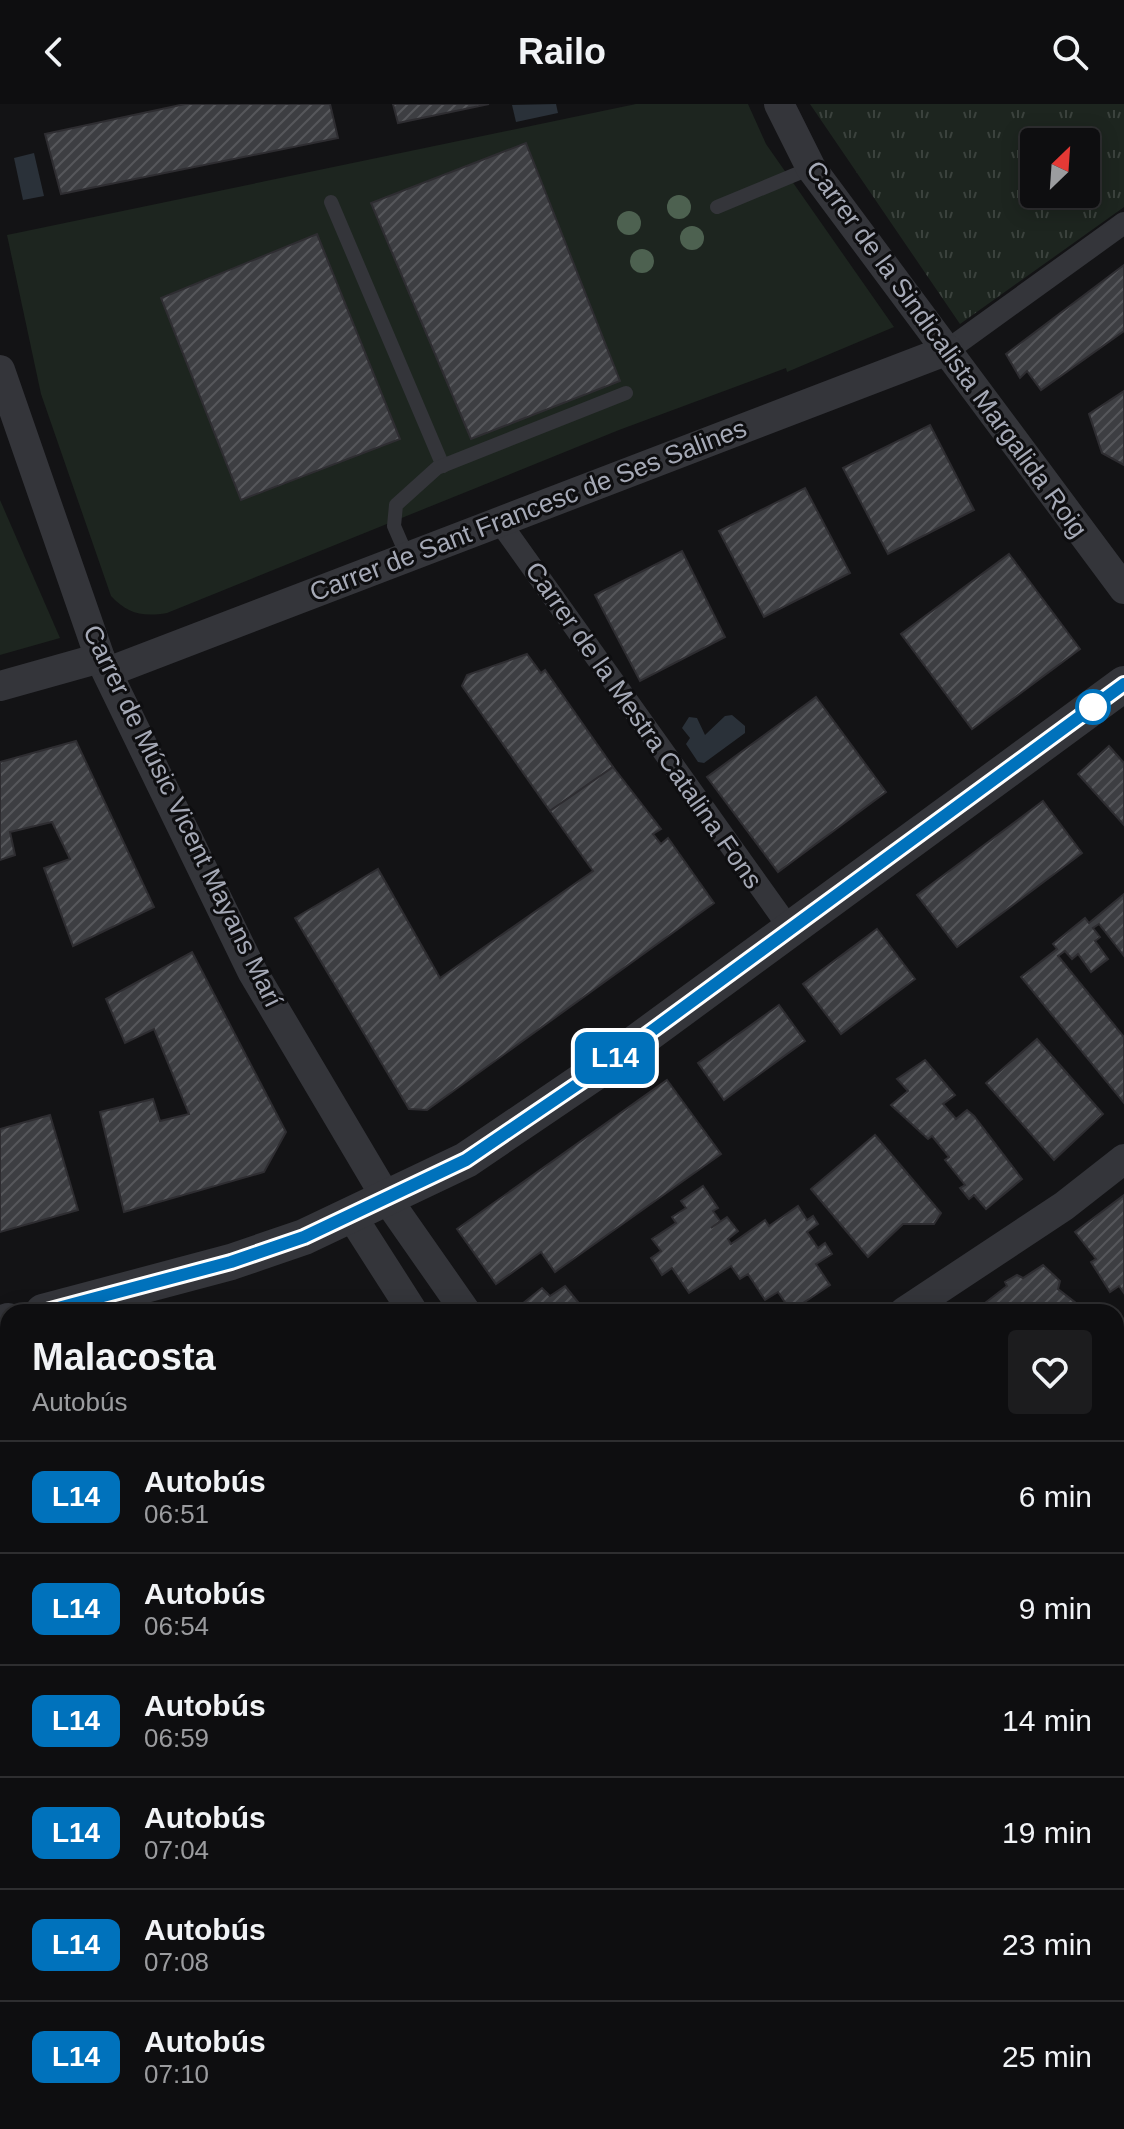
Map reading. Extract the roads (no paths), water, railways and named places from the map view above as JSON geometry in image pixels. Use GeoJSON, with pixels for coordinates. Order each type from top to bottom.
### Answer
{"type":"FeatureCollection","features":[{"type":"Feature","properties":{"kind":"street","name":"Carrer de la Sindicalista Margalida Roig"},"geometry":{"type":"LineString","coordinates":[[779,104],[811,168],[1124,589]]}},
{"type":"Feature","properties":{"kind":"street"},"geometry":{"type":"LineString","coordinates":[[948,350],[1124,223]]}},
{"type":"Feature","properties":{"kind":"street","name":"Carrer de Sant Francesc de Ses Salines"},"geometry":{"type":"LineString","coordinates":[[0,686],[104,665],[407,556],[948,350]]}},
{"type":"Feature","properties":{"kind":"street","name":"Carrer de Músic Vicent Mayans Marí"},"geometry":{"type":"LineString","coordinates":[[0,370],[104,665],[252,971],[387,1199],[460,1304]]}},
{"type":"Feature","properties":{"kind":"street","name":"Carrer de la Mestra Catalina Fons"},"geometry":{"type":"LineString","coordinates":[[499,521],[790,929]]}},
{"type":"Feature","properties":{"kind":"street"},"geometry":{"type":"LineString","coordinates":[[73,1304],[231,1262],[304,1237],[466,1160],[525,1122],[1124,684]]}},
{"type":"Feature","properties":{"kind":"street"},"geometry":{"type":"LineString","coordinates":[[916,1304],[1064,1206],[1124,1159]]}},
{"type":"Feature","properties":{"kind":"street"},"geometry":{"type":"LineString","coordinates":[[351,1215],[408,1304]]}},
{"type":"Feature","properties":{"kind":"lane"},"geometry":{"type":"LineString","coordinates":[[717,207],[811,168]]}},
{"type":"Feature","properties":{"kind":"lane"},"geometry":{"type":"LineString","coordinates":[[331,202],[443,466]]}},
{"type":"Feature","properties":{"kind":"lane"},"geometry":{"type":"LineString","coordinates":[[407,556],[394,526],[396,505],[405,493],[443,466],[626,393]]}}]}
